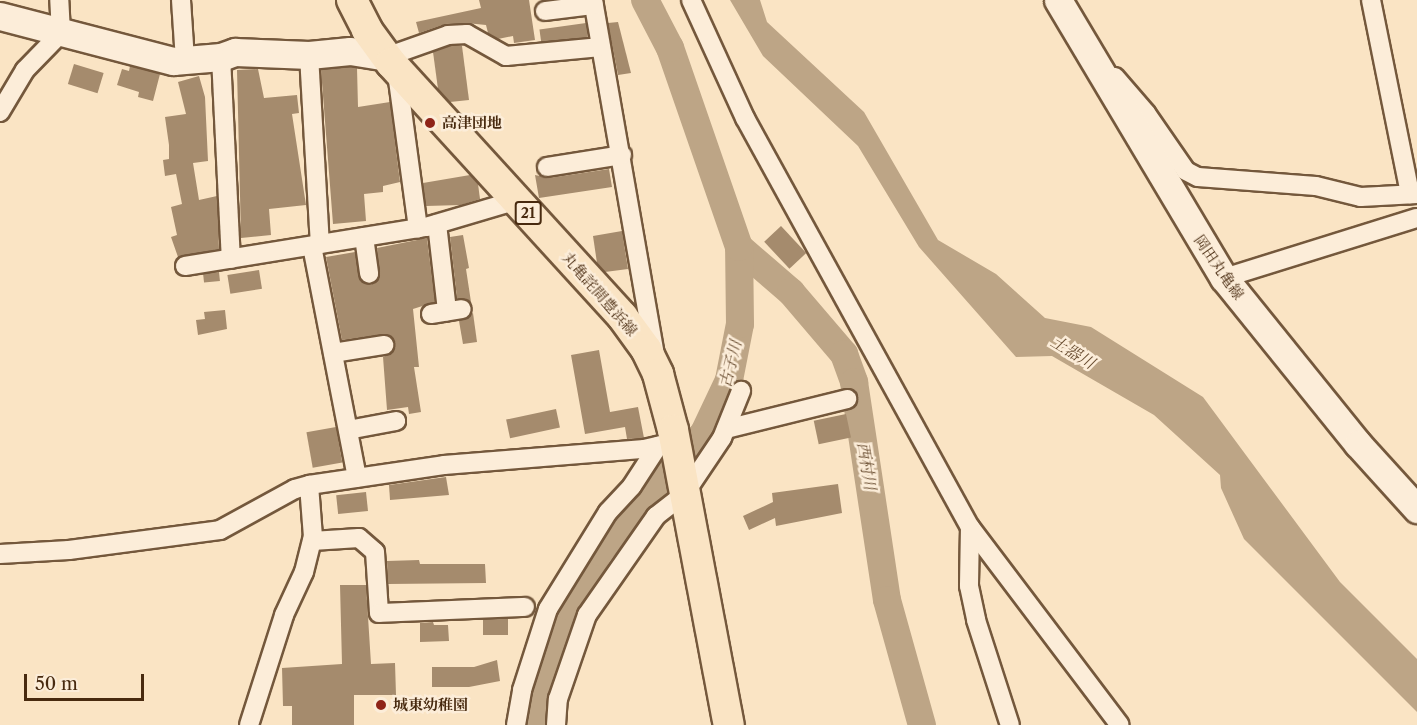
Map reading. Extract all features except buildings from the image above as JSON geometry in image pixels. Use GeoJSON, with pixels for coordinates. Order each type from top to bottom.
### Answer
{"type":"FeatureCollection","features":[{"type":"Feature","properties":{"kind":"main road","name":"丸亀詫間豊浜線"},"geometry":{"type":"LineString","coordinates":[[352,0],[367,30],[392,63],[622,316],[658,374],[666,444],[684,488],[729,725]]}},
{"type":"Feature","properties":{"kind":"main road","name":"岡田丸亀線"},"geometry":{"type":"LineString","coordinates":[[1058,0],[1088,56],[1224,278],[1358,444],[1412,499]]}},
{"type":"Feature","properties":{"kind":"main road"},"geometry":{"type":"LineString","coordinates":[[0,16],[61,33],[185,61],[221,57],[235,52],[309,55],[350,51],[392,63]]}},
{"type":"Feature","properties":{"kind":"street"},"geometry":{"type":"LineString","coordinates":[[0,112],[25,70],[61,33],[59,0]]}},
{"type":"Feature","properties":{"kind":"street"},"geometry":{"type":"LineString","coordinates":[[181,0],[185,61]]}},
{"type":"Feature","properties":{"kind":"street"},"geometry":{"type":"LineString","coordinates":[[691,0],[745,118],[970,527],[1120,725]]}},
{"type":"Feature","properties":{"kind":"street"},"geometry":{"type":"LineString","coordinates":[[1088,56],[1105,65],[1146,113],[1186,171],[1198,177],[1316,186],[1361,197],[1414,194],[1371,0]]}},
{"type":"Feature","properties":{"kind":"street"},"geometry":{"type":"LineString","coordinates":[[545,11],[594,2],[658,374]]}},
{"type":"Feature","properties":{"kind":"street"},"geometry":{"type":"LineString","coordinates":[[418,229],[392,63],[448,35],[467,34],[506,56],[601,47]]}},
{"type":"Feature","properties":{"kind":"street"},"geometry":{"type":"LineString","coordinates":[[309,55],[316,245],[333,353],[357,478]]}},
{"type":"Feature","properties":{"kind":"street"},"geometry":{"type":"LineString","coordinates":[[221,57],[231,259]]}},
{"type":"Feature","properties":{"kind":"street"},"geometry":{"type":"LineString","coordinates":[[547,167],[622,155]]}},
{"type":"Feature","properties":{"kind":"street"},"geometry":{"type":"LineString","coordinates":[[185,266],[418,229],[516,200]]}},
{"type":"Feature","properties":{"kind":"street"},"geometry":{"type":"LineString","coordinates":[[1224,278],[1417,218]]}},
{"type":"Feature","properties":{"kind":"street"},"geometry":{"type":"LineString","coordinates":[[437,224],[447,311]]}},
{"type":"Feature","properties":{"kind":"street"},"geometry":{"type":"LineString","coordinates":[[364,237],[369,274]]}},
{"type":"Feature","properties":{"kind":"street"},"geometry":{"type":"LineString","coordinates":[[333,353],[384,345]]}},
{"type":"Feature","properties":{"kind":"street"},"geometry":{"type":"LineString","coordinates":[[556,725],[558,699],[587,615],[656,516],[684,488],[726,429],[741,392]]}},
{"type":"Feature","properties":{"kind":"street"},"geometry":{"type":"LineString","coordinates":[[726,429],[847,399]]}},
{"type":"Feature","properties":{"kind":"street"},"geometry":{"type":"LineString","coordinates":[[348,430],[396,421]]}},
{"type":"Feature","properties":{"kind":"street"},"geometry":{"type":"LineString","coordinates":[[0,554],[69,550],[220,530],[295,489],[309,485],[444,465],[666,444]]}},
{"type":"Feature","properties":{"kind":"street"},"geometry":{"type":"LineString","coordinates":[[516,725],[522,690],[548,609],[608,512],[666,444]]}},
{"type":"Feature","properties":{"kind":"street"},"geometry":{"type":"LineString","coordinates":[[249,725],[261,679],[304,572],[312,541],[309,485]]}},
{"type":"Feature","properties":{"kind":"street"},"geometry":{"type":"LineString","coordinates":[[970,527],[969,586],[1010,725]]}},
{"type":"Feature","properties":{"kind":"street"},"geometry":{"type":"LineString","coordinates":[[312,541],[359,538],[375,552],[379,613],[525,608]]}},
{"type":"Feature","properties":{"kind":"water","name":"土器川"},"geometry":{"type":"Polygon","coordinates":[[[730,0],[760,0],[767,22],[864,112],[938,240],[996,274],[1045,318],[1091,327],[1203,397],[1340,582],[1417,659],[1417,712],[1244,539],[1221,488],[1220,475],[1154,415],[1052,356],[1016,357],[919,247],[858,146],[763,56],[730,0]]]}},
{"type":"Feature","properties":{"kind":"waterway","name":"古子川"},"geometry":{"type":"LineString","coordinates":[[533,725],[568,606],[599,552],[704,433],[729,380],[740,324],[739,247],[670,48],[645,0]]}},
{"type":"Feature","properties":{"kind":"waterway","name":"西村川"},"geometry":{"type":"LineString","coordinates":[[739,247],[791,292],[844,354],[854,382],[887,600],[922,725]]}},
{"type":"Feature","properties":{"kind":"place","name":"高津団地"},"geometry":{"type":"Point","coordinates":[430,123]}},
{"type":"Feature","properties":{"kind":"place","name":"城東幼稚園"},"geometry":{"type":"Point","coordinates":[381,705]}}]}
